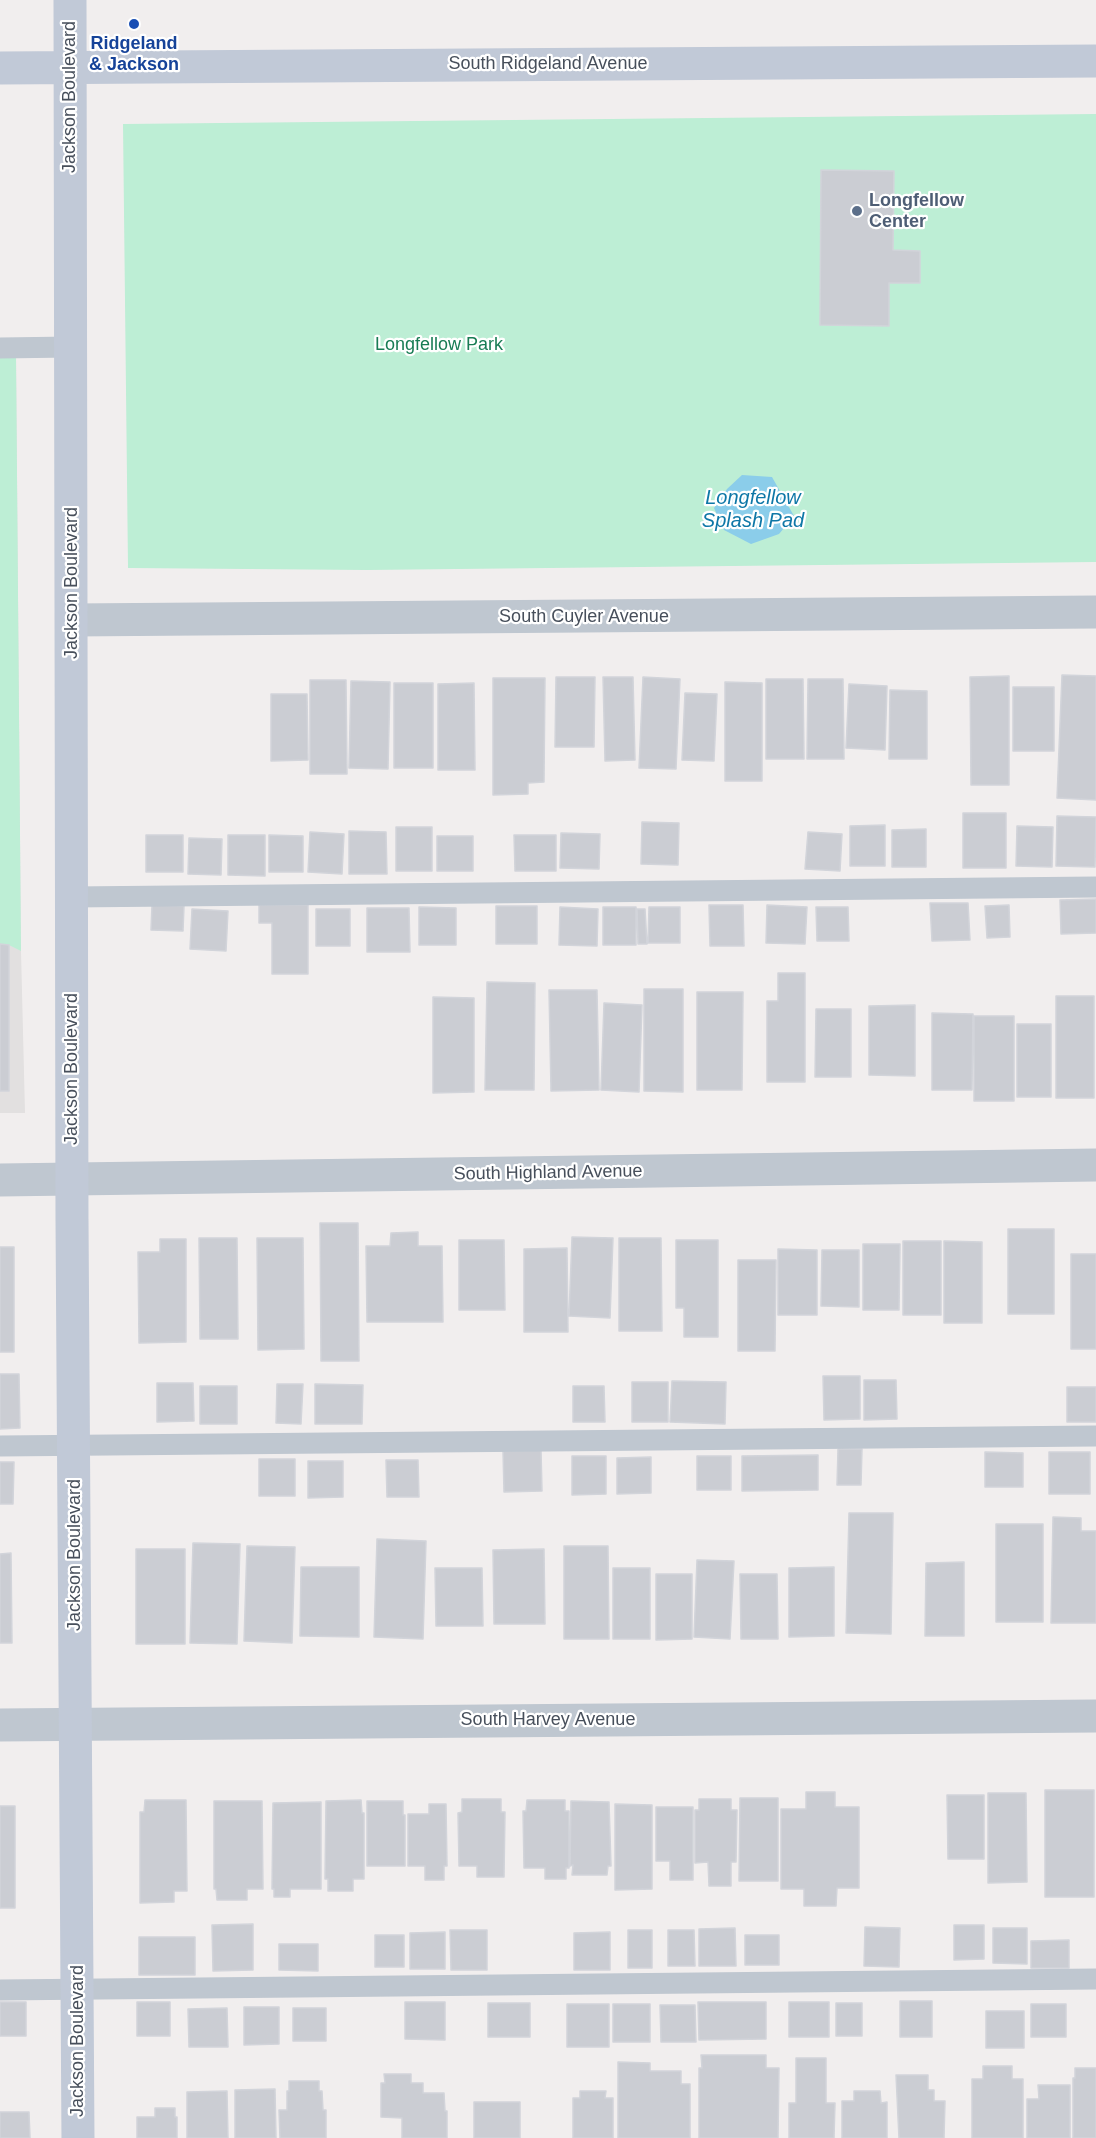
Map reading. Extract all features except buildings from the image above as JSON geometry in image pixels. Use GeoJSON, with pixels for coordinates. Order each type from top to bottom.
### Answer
{"type":"FeatureCollection","features":[{"type":"Feature","properties":{"kind":"street","name":"Jackson Boulevard"},"geometry":{"type":"LineString","coordinates":[[70,0],[72,1179],[78,2138]]}},
{"type":"Feature","properties":{"kind":"street","name":"South Ridgeland Avenue"},"geometry":{"type":"LineString","coordinates":[[0,68],[1096,61]]}},
{"type":"Feature","properties":{"kind":"street","name":"South Cuyler Avenue"},"geometry":{"type":"LineString","coordinates":[[72,620],[1096,612]]}},
{"type":"Feature","properties":{"kind":"street","name":"South Highland Avenue"},"geometry":{"type":"LineString","coordinates":[[0,1180],[1096,1165]]}},
{"type":"Feature","properties":{"kind":"street","name":"South Harvey Avenue"},"geometry":{"type":"LineString","coordinates":[[0,1725],[1096,1716]]}},
{"type":"Feature","properties":{"kind":"lane"},"geometry":{"type":"LineString","coordinates":[[0,348],[71,348]]}},
{"type":"Feature","properties":{"kind":"lane"},"geometry":{"type":"LineString","coordinates":[[72,897],[1096,887]]}},
{"type":"Feature","properties":{"kind":"lane"},"geometry":{"type":"LineString","coordinates":[[0,1446],[1096,1436]]}},
{"type":"Feature","properties":{"kind":"lane"},"geometry":{"type":"LineString","coordinates":[[0,1990],[1096,1979]]}},
{"type":"Feature","properties":{"kind":"shaded area"},"geometry":{"type":"Polygon","coordinates":[[[0,354],[16,354],[21,951],[25,1113],[0,1113],[0,354]]]}},
{"type":"Feature","properties":{"kind":"green space","name":"Longfellow Park"},"geometry":{"type":"Polygon","coordinates":[[[1096,114],[1096,562],[367,570],[128,568],[123,124],[1096,114]]]}},
{"type":"Feature","properties":{"kind":"green space"},"geometry":{"type":"Polygon","coordinates":[[[0,354],[16,354],[21,951],[9,945],[0,944],[0,354]]]}},
{"type":"Feature","properties":{"kind":"water","name":"Longfellow Splash Pad"},"geometry":{"type":"Polygon","coordinates":[[[742,475],[772,477],[794,516],[779,534],[751,544],[724,530],[714,508],[727,489],[742,475]]]}},
{"type":"Feature","properties":{"kind":"place","name":"Ridgeland & Jackson"},"geometry":{"type":"Point","coordinates":[134,24]}},
{"type":"Feature","properties":{"kind":"place","name":"Longfellow Center"},"geometry":{"type":"Point","coordinates":[857,211]}}]}
